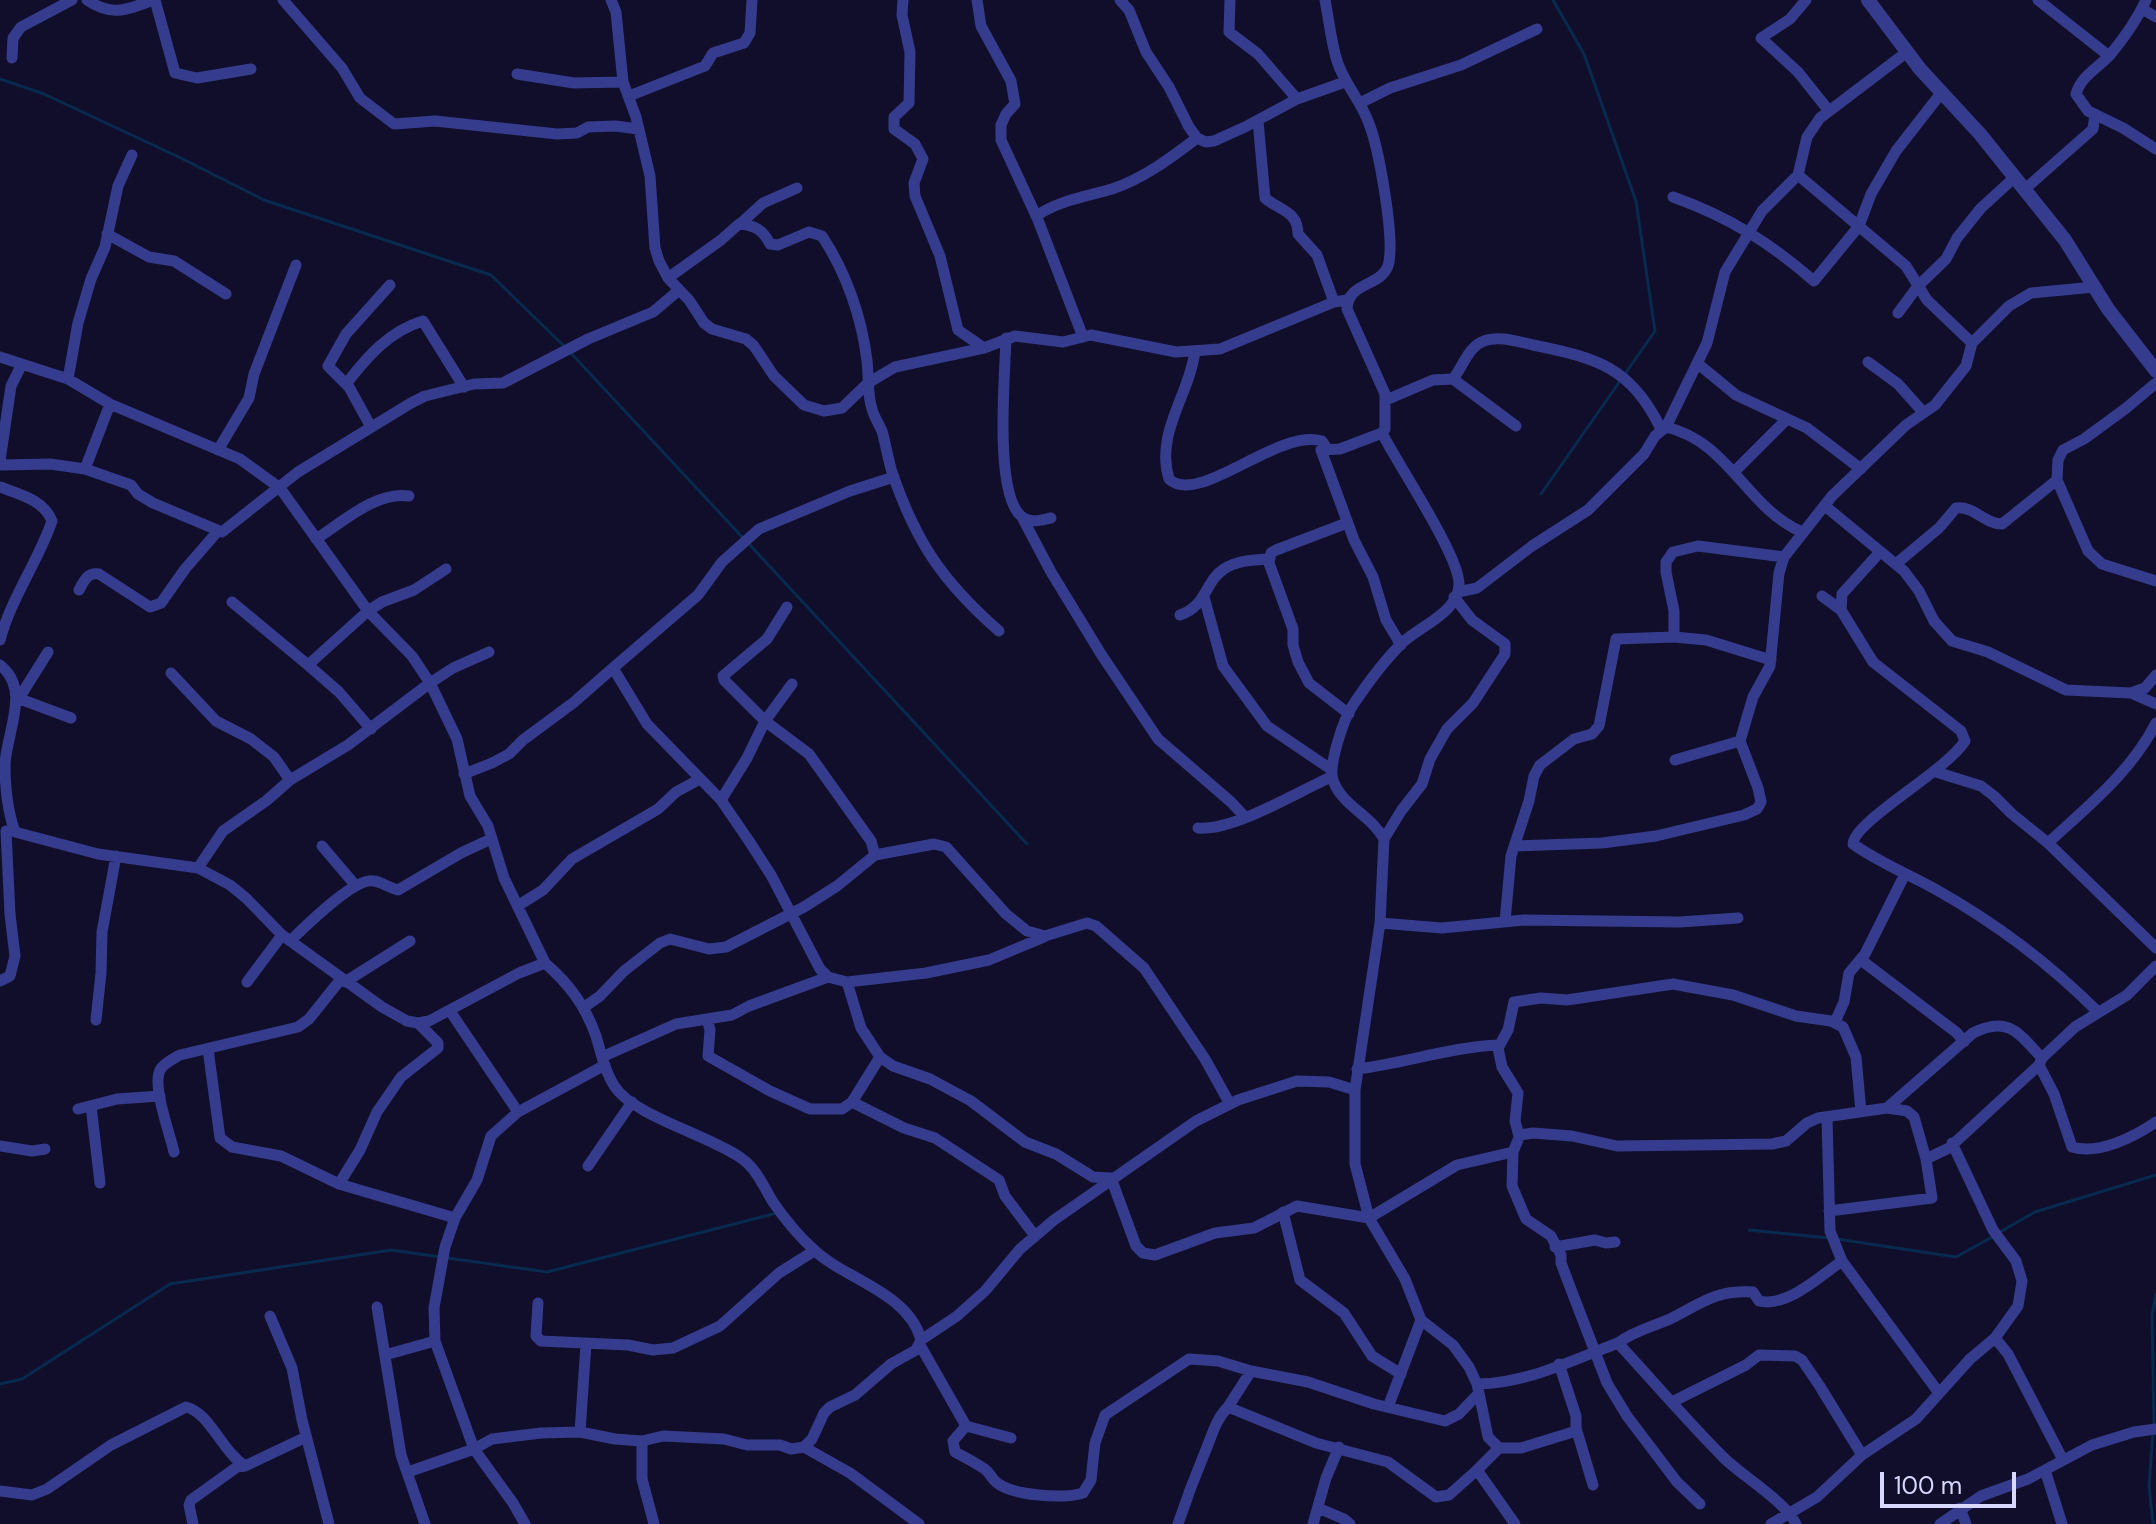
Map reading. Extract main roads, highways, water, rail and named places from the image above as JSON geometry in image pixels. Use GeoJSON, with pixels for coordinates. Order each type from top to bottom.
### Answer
{"type":"FeatureCollection","features":[{"type":"Feature","properties":{"kind":"waterway"},"geometry":{"type":"LineString","coordinates":[[1541,494],[1655,331],[1636,201],[1584,54],[1553,0]]}},
{"type":"Feature","properties":{"kind":"waterway"},"geometry":{"type":"LineString","coordinates":[[0,79],[44,94],[264,200],[491,275],[564,346]]}},
{"type":"Feature","properties":{"kind":"waterway"},"geometry":{"type":"LineString","coordinates":[[569,351],[744,539]]}},
{"type":"Feature","properties":{"kind":"waterway"},"geometry":{"type":"LineString","coordinates":[[749,544],[1027,844]]}},
{"type":"Feature","properties":{"kind":"waterway"},"geometry":{"type":"LineString","coordinates":[[2000,1232],[2035,1212],[2156,1175]]}},
{"type":"Feature","properties":{"kind":"waterway"},"geometry":{"type":"LineString","coordinates":[[0,1384],[22,1379],[170,1284],[391,1250],[547,1272],[777,1213]]}},
{"type":"Feature","properties":{"kind":"waterway"},"geometry":{"type":"LineString","coordinates":[[1749,1230],[1829,1238]]}},
{"type":"Feature","properties":{"kind":"waterway"},"geometry":{"type":"LineString","coordinates":[[1837,1239],[1956,1257],[1994,1236]]}},
{"type":"Feature","properties":{"kind":"waterway"},"geometry":{"type":"LineString","coordinates":[[2154,1425],[2152,1315],[2156,1294]]}},
{"type":"Feature","properties":{"kind":"waterway"},"geometry":{"type":"LineString","coordinates":[[2153,1432],[2149,1486],[2153,1524]]}}]}
